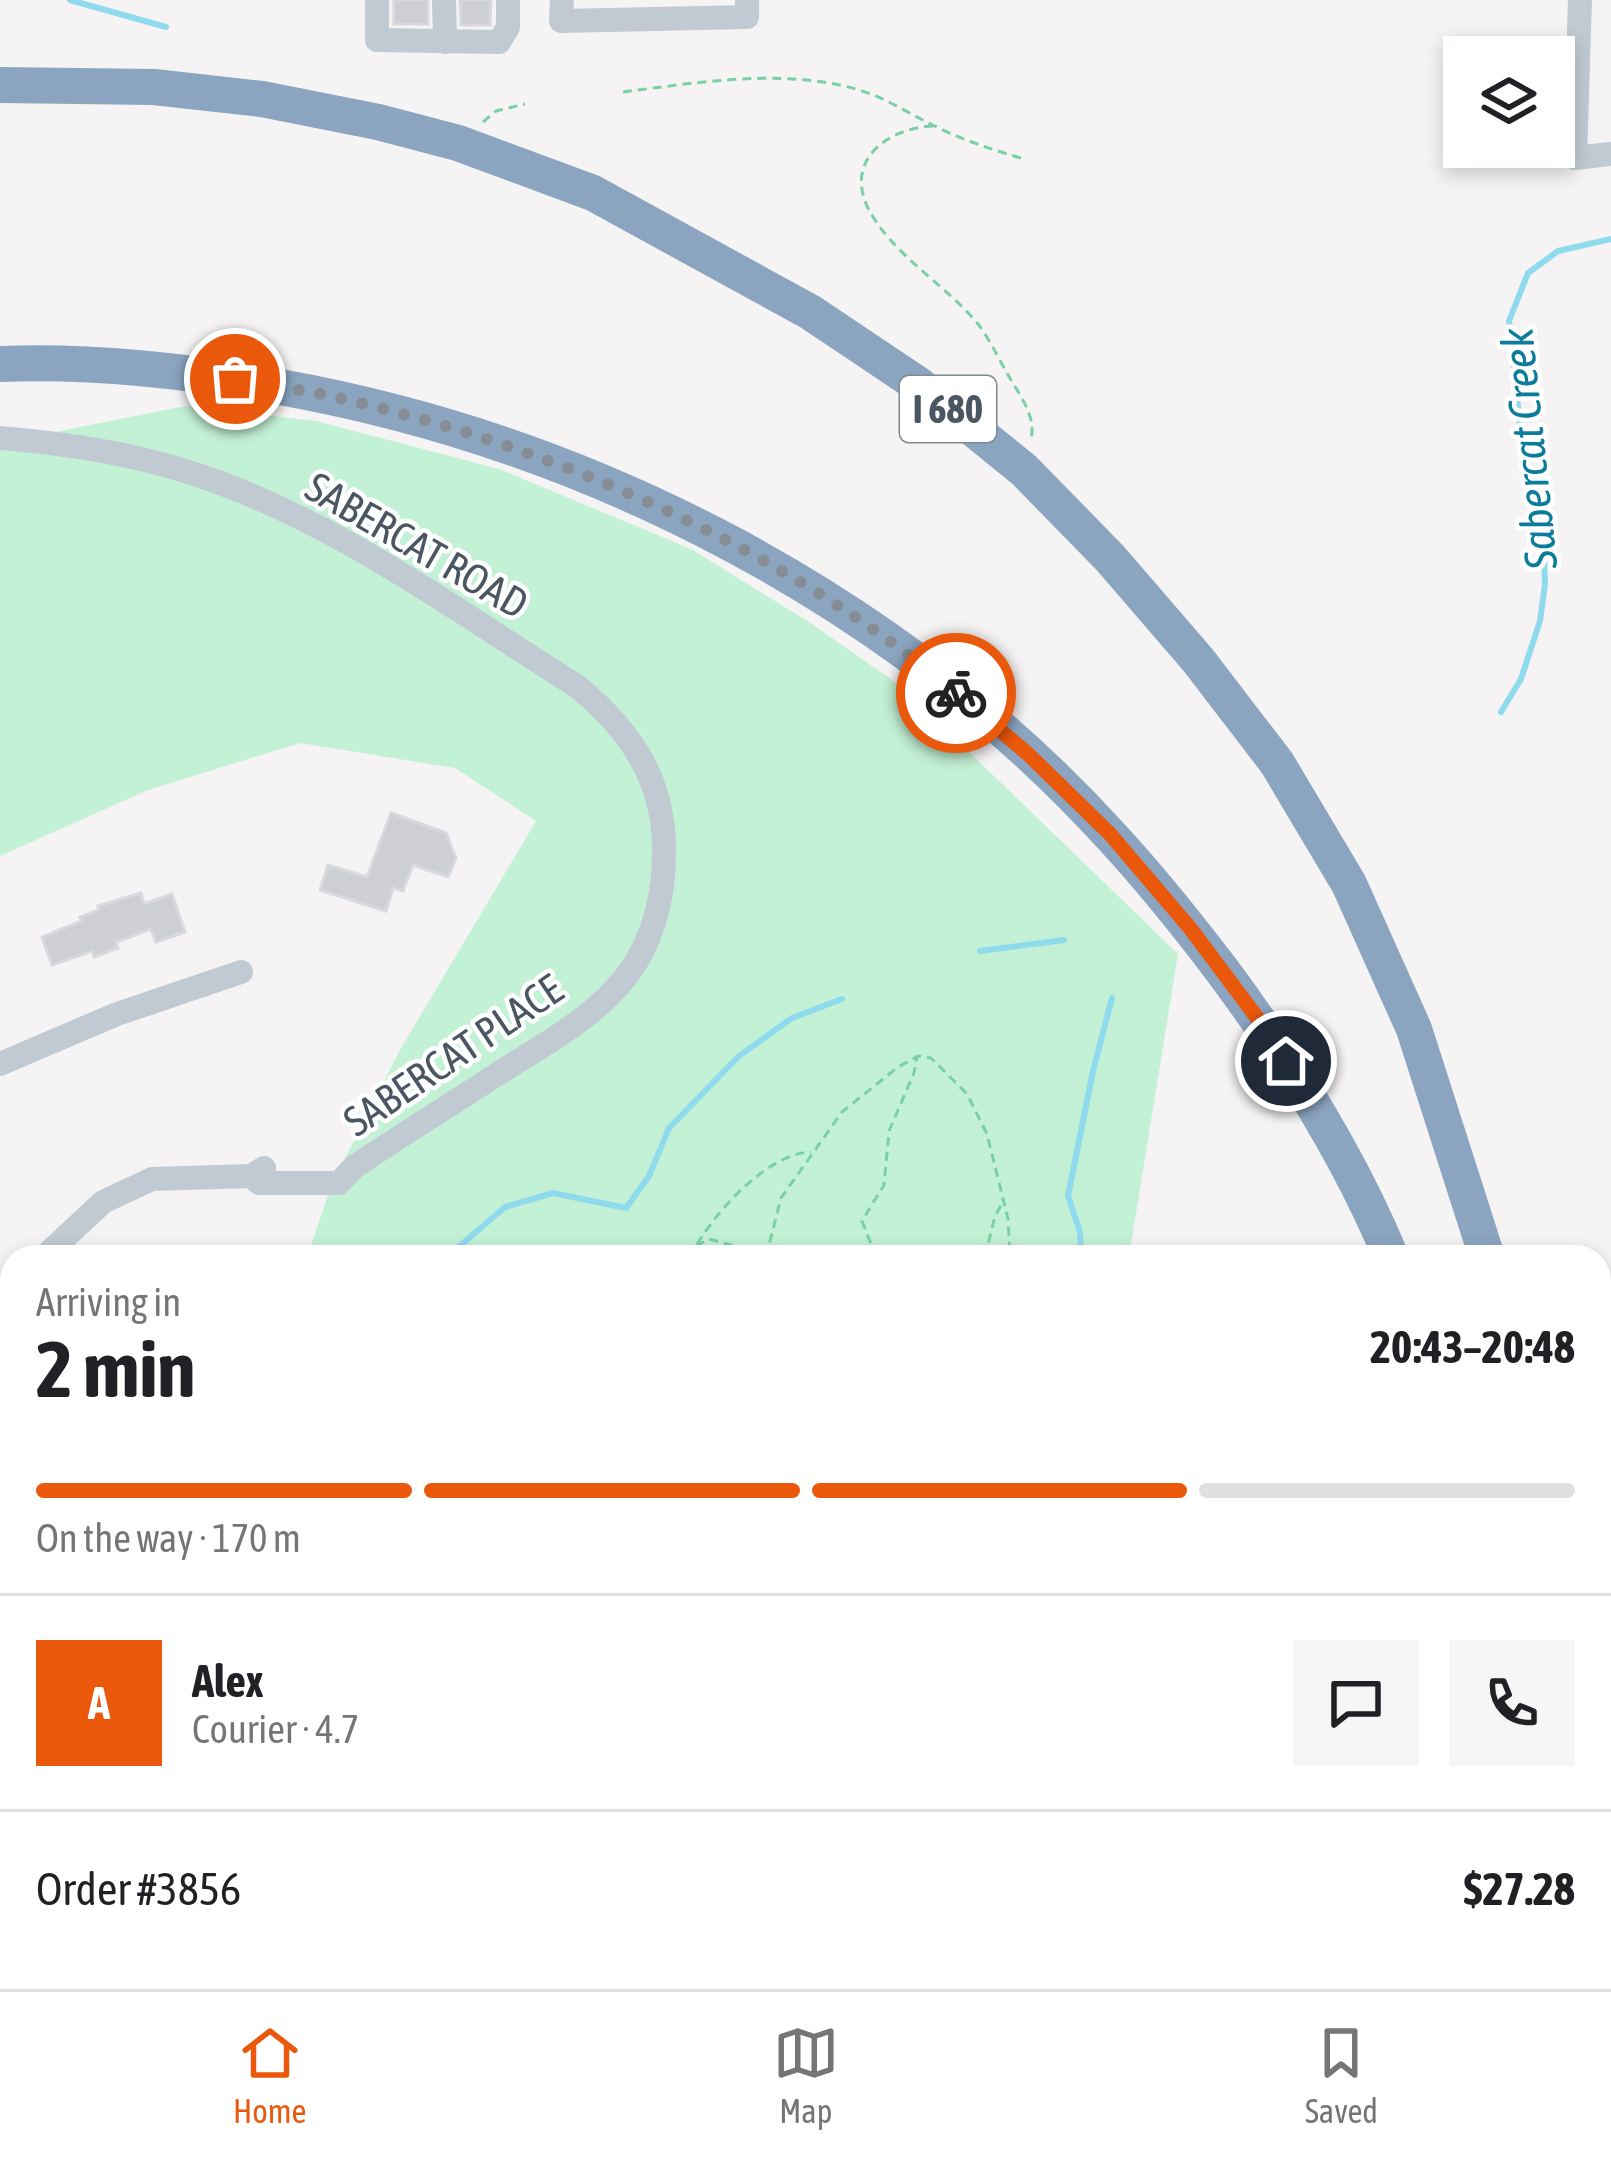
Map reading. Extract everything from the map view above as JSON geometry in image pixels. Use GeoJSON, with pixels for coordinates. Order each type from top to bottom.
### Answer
{"type":"FeatureCollection","features":[{"type":"Feature","properties":{"kind":"highway","name":"I 680"},"geometry":{"type":"LineString","coordinates":[[0,85],[154,87],[262,99],[458,143],[593,193],[810,312],[919,385],[1024,470],[1110,558],[1198,660],[1276,763],[1349,884],[1414,1029],[1483,1245]]}},
{"type":"Feature","properties":{"kind":"highway"},"geometry":{"type":"LineString","coordinates":[[0,364],[134,368],[235,379],[341,398],[437,423],[619,489],[706,530],[869,627],[945,683],[1028,754],[1110,834],[1190,928],[1264,1027],[1328,1131],[1384,1245]]}},
{"type":"Feature","properties":{"kind":"street"},"geometry":{"type":"LineString","coordinates":[[377,0],[377,40],[499,42],[508,27],[508,0]]}},
{"type":"Feature","properties":{"kind":"street"},"geometry":{"type":"LineString","coordinates":[[444,0],[445,41]]}},
{"type":"Feature","properties":{"kind":"street"},"geometry":{"type":"LineString","coordinates":[[562,0],[562,21],[747,17],[747,0]]}},
{"type":"Feature","properties":{"kind":"street"},"geometry":{"type":"LineString","coordinates":[[1580,0],[1575,158],[1611,154]]}},
{"type":"Feature","properties":{"kind":"street","name":"SABERCAT ROAD"},"geometry":{"type":"LineString","coordinates":[[0,438],[116,453],[183,470],[256,497],[382,563],[578,687]]}},
{"type":"Feature","properties":{"kind":"street","name":"SABERCAT PLACE"},"geometry":{"type":"LineString","coordinates":[[57,1245],[104,1202],[152,1179],[250,1176],[260,1168],[343,1179],[371,1155],[565,1031],[605,999],[637,961],[655,920],[664,873],[664,828],[653,782],[635,746],[610,714],[578,687]]}},
{"type":"Feature","properties":{"kind":"street"},"geometry":{"type":"LineString","coordinates":[[0,1064],[117,1013],[241,972]]}},
{"type":"Feature","properties":{"kind":"path"},"geometry":{"type":"LineString","coordinates":[[623,92],[726,79],[842,86],[871,94],[974,143],[1024,159]]}},
{"type":"Feature","properties":{"kind":"path"},"geometry":{"type":"LineString","coordinates":[[458,143],[496,111],[525,104]]}},
{"type":"Feature","properties":{"kind":"path"},"geometry":{"type":"LineString","coordinates":[[933,126],[896,133],[878,145],[867,160],[863,194],[886,235],[979,326],[1018,391],[1034,425],[1024,470]]}},
{"type":"Feature","properties":{"kind":"path"},"geometry":{"type":"LineString","coordinates":[[871,1245],[862,1221],[884,1185],[889,1132],[918,1056]]}},
{"type":"Feature","properties":{"kind":"path"},"geometry":{"type":"LineString","coordinates":[[769,1245],[781,1198],[842,1112],[918,1056],[931,1058],[968,1094],[987,1134],[1008,1219],[1009,1245]]}},
{"type":"Feature","properties":{"kind":"path"},"geometry":{"type":"LineString","coordinates":[[697,1245],[746,1182],[800,1152],[813,1152]]}},
{"type":"Feature","properties":{"kind":"path"},"geometry":{"type":"LineString","coordinates":[[988,1245],[1003,1202]]}},
{"type":"Feature","properties":{"kind":"path"},"geometry":{"type":"LineString","coordinates":[[698,1245],[709,1239],[731,1245]]}},
{"type":"Feature","properties":{"kind":"green space"},"geometry":{"type":"Polygon","coordinates":[[[185,406],[316,421],[499,469],[691,549],[902,687],[1178,954],[1131,1245],[311,1245],[331,1186],[400,1050],[536,821],[455,768],[300,743],[148,790],[0,856],[0,443],[185,406]]]}},
{"type":"Feature","properties":{"kind":"building"},"geometry":{"type":"Polygon","coordinates":[[[394,0],[428,0],[428,24],[394,24],[394,0]]]}},
{"type":"Feature","properties":{"kind":"building"},"geometry":{"type":"Polygon","coordinates":[[[460,0],[491,0],[490,25],[461,25],[460,0]]]}},
{"type":"Feature","properties":{"kind":"building"},"geometry":{"type":"Polygon","coordinates":[[[391,813],[446,833],[456,858],[448,877],[413,865],[403,891],[393,888],[386,911],[320,890],[328,865],[367,877],[391,813]]]}},
{"type":"Feature","properties":{"kind":"building"},"geometry":{"type":"Polygon","coordinates":[[[141,893],[144,904],[172,894],[185,932],[156,942],[151,929],[116,942],[118,948],[94,957],[92,951],[52,965],[42,937],[82,921],[80,917],[99,910],[98,906],[141,893]]]}},
{"type":"Feature","properties":{"kind":"waterway"},"geometry":{"type":"LineString","coordinates":[[70,0],[166,27]]}},
{"type":"Feature","properties":{"kind":"waterway","name":"Sabercat Creek"},"geometry":{"type":"LineString","coordinates":[[1501,712],[1521,679],[1540,621],[1545,584],[1543,529],[1521,436],[1509,321],[1528,273],[1558,251],[1611,239]]}},
{"type":"Feature","properties":{"kind":"waterway"},"geometry":{"type":"LineString","coordinates":[[980,951],[1064,940]]}},
{"type":"Feature","properties":{"kind":"waterway","name":"Sabercat Creek"},"geometry":{"type":"LineString","coordinates":[[1081,1245],[1068,1196],[1112,998]]}},
{"type":"Feature","properties":{"kind":"waterway"},"geometry":{"type":"LineString","coordinates":[[461,1245],[505,1207],[553,1193],[626,1208],[649,1176],[669,1128],[739,1056],[792,1018],[842,999]]}},
{"type":"Feature","properties":{"kind":"way so far"},"geometry":{"type":"LineString","coordinates":[[235,379],[341,398],[437,423],[619,489],[790,576],[869,627],[956,693]]}},
{"type":"Feature","properties":{"kind":"route"},"geometry":{"type":"LineString","coordinates":[[956,693],[1028,754],[1110,834],[1190,928],[1286,1061]]}}]}
